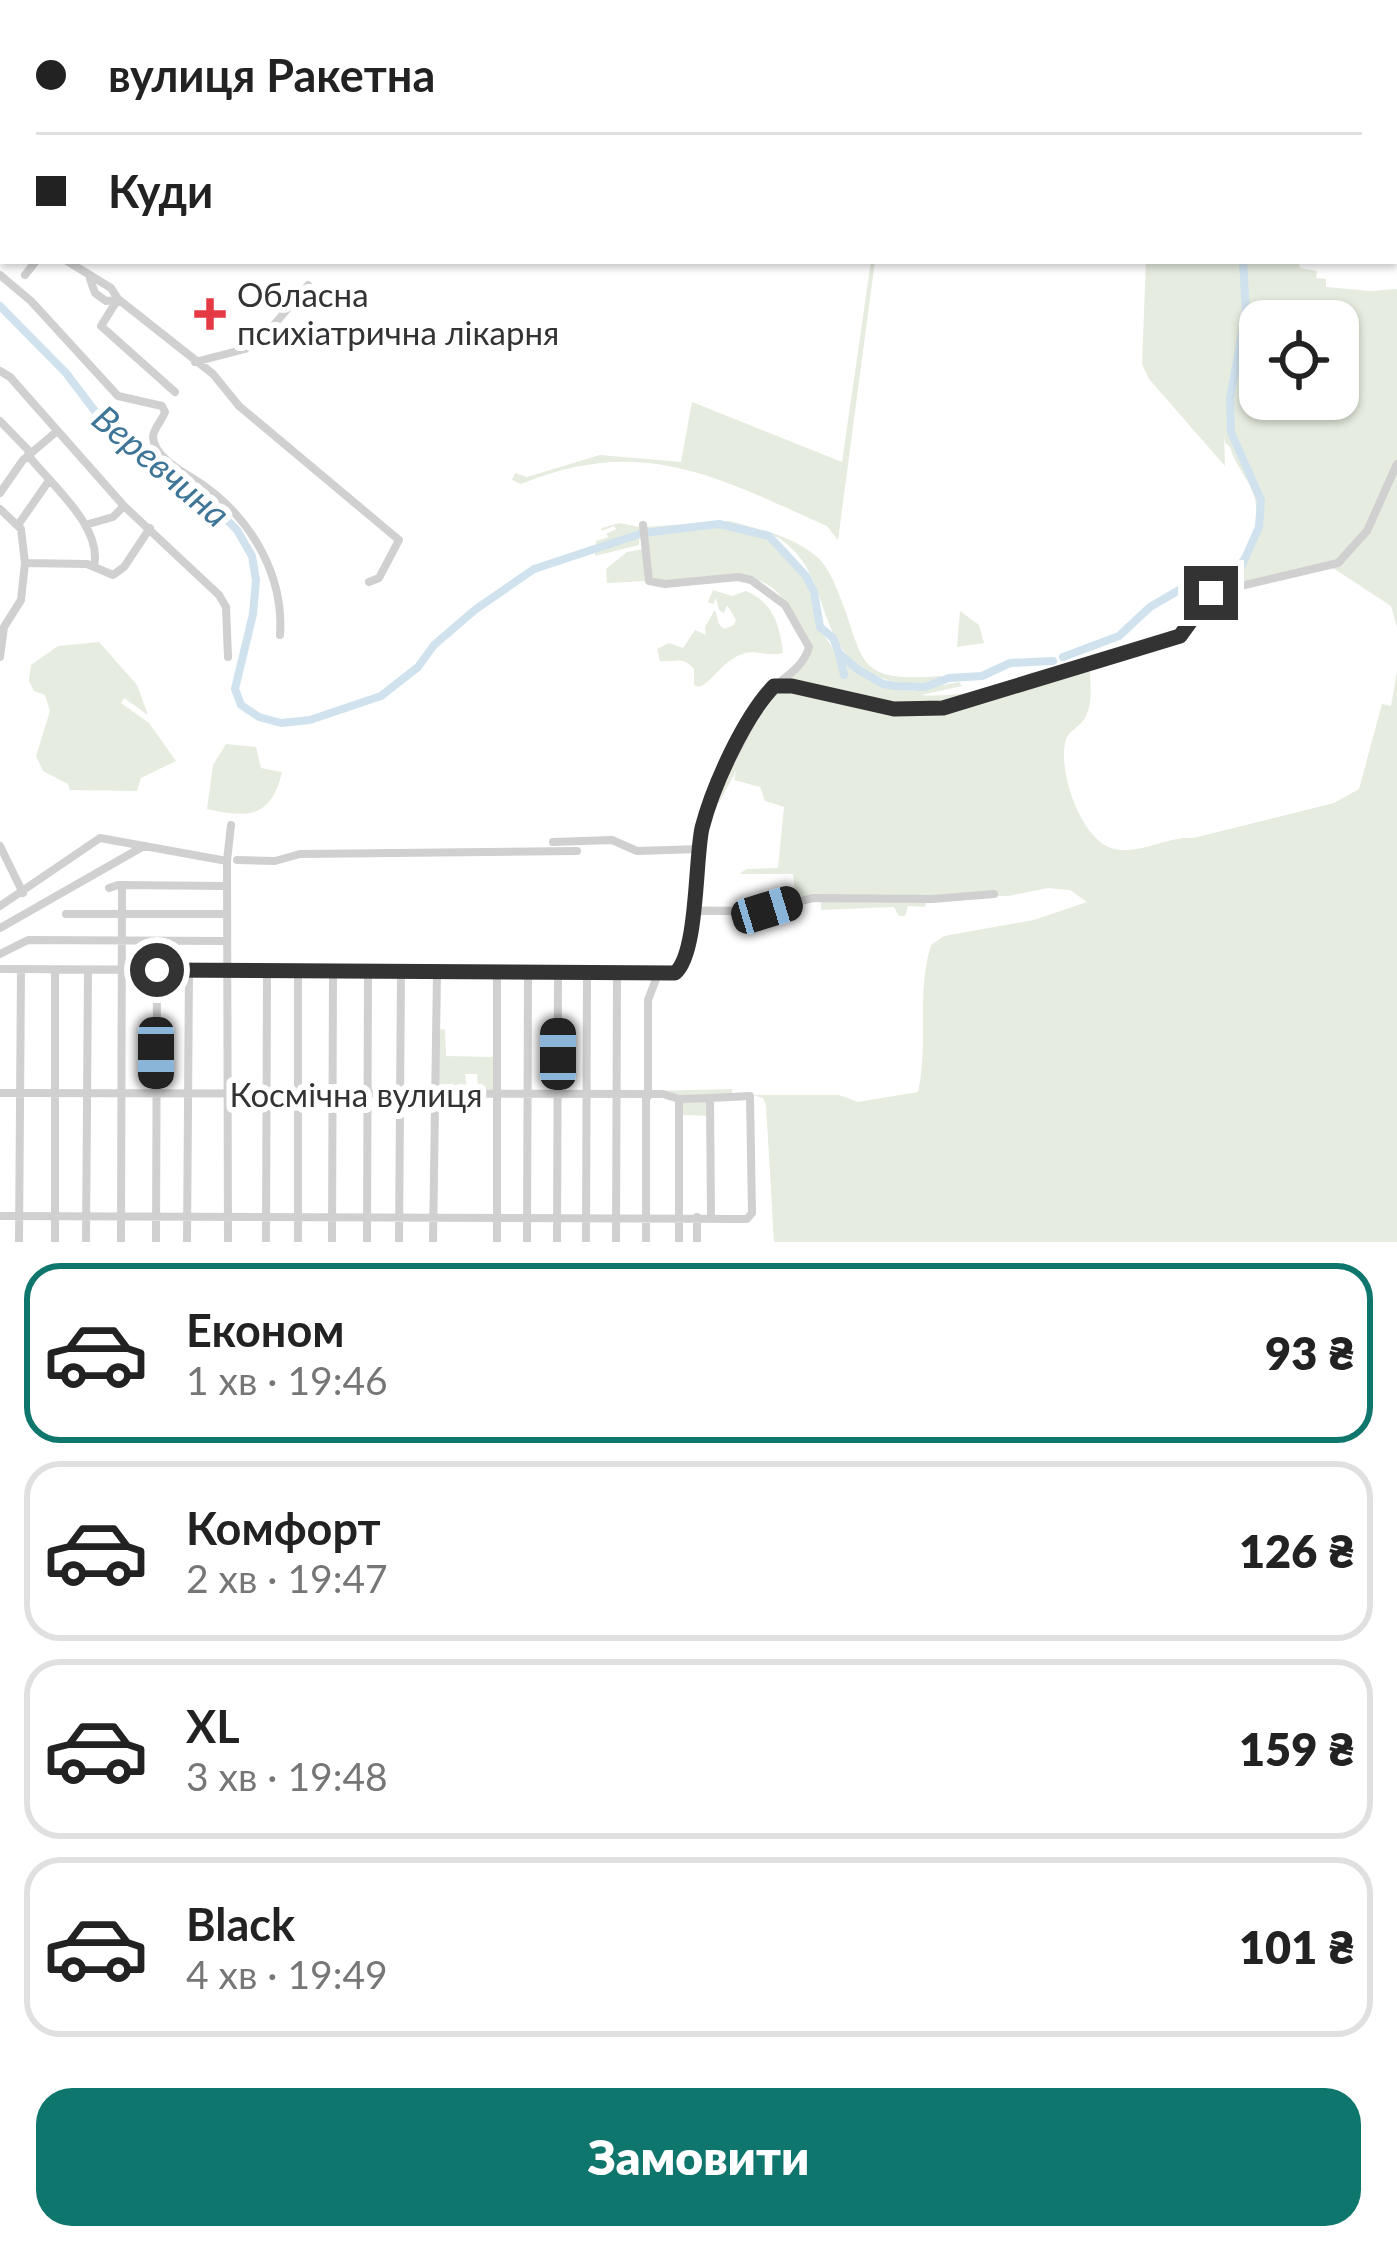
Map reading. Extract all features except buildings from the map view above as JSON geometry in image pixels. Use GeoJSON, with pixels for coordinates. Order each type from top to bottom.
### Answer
{"type":"FeatureCollection","features":[{"type":"Feature","properties":{"kind":"street"},"geometry":{"type":"LineString","coordinates":[[26,275],[34,264]]}},
{"type":"Feature","properties":{"kind":"street"},"geometry":{"type":"LineString","coordinates":[[71,264],[95,282],[102,300],[116,298],[218,378],[239,406],[398,540],[380,578],[369,582]]}},
{"type":"Feature","properties":{"kind":"street"},"geometry":{"type":"LineString","coordinates":[[0,275],[31,301],[118,396],[162,406],[165,412],[154,442],[169,461],[213,493],[252,536],[276,584],[280,635]]}},
{"type":"Feature","properties":{"kind":"street"},"geometry":{"type":"LineString","coordinates":[[195,362],[245,349],[267,333],[308,285]]}},
{"type":"Feature","properties":{"kind":"street"},"geometry":{"type":"LineString","coordinates":[[116,298],[101,326],[175,392]]}},
{"type":"Feature","properties":{"kind":"street"},"geometry":{"type":"LineString","coordinates":[[0,370],[124,506],[225,602],[228,657]]}},
{"type":"Feature","properties":{"kind":"street"},"geometry":{"type":"LineString","coordinates":[[0,421],[85,525],[96,553],[94,566]]}},
{"type":"Feature","properties":{"kind":"street"},"geometry":{"type":"LineString","coordinates":[[0,493],[30,454],[56,432]]}},
{"type":"Feature","properties":{"kind":"street"},"geometry":{"type":"LineString","coordinates":[[783,684],[894,709],[943,708],[1165,642],[1189,628],[1211,593],[1338,563],[1367,531],[1397,464]]}},
{"type":"Feature","properties":{"kind":"street"},"geometry":{"type":"LineString","coordinates":[[18,525],[49,482]]}},
{"type":"Feature","properties":{"kind":"street"},"geometry":{"type":"LineString","coordinates":[[85,525],[111,518],[124,506]]}},
{"type":"Feature","properties":{"kind":"street"},"geometry":{"type":"LineString","coordinates":[[0,509],[18,525],[26,563],[21,600],[4,627],[0,657]]}},
{"type":"Feature","properties":{"kind":"street"},"geometry":{"type":"LineString","coordinates":[[26,563],[94,566],[115,574],[150,529]]}},
{"type":"Feature","properties":{"kind":"street"},"geometry":{"type":"LineString","coordinates":[[0,969],[675,973],[682,967],[698,849],[711,799],[766,694],[783,684],[809,647],[779,598],[745,577],[664,584],[649,581],[643,531]]}},
{"type":"Feature","properties":{"kind":"street"},"geometry":{"type":"LineString","coordinates":[[228,1242],[226,940],[231,825]]}},
{"type":"Feature","properties":{"kind":"street"},"geometry":{"type":"LineString","coordinates":[[0,906],[96,839],[232,861],[300,854],[577,851]]}},
{"type":"Feature","properties":{"kind":"street"},"geometry":{"type":"LineString","coordinates":[[554,842],[612,840],[637,851],[698,849]]}},
{"type":"Feature","properties":{"kind":"street"},"geometry":{"type":"LineString","coordinates":[[0,928],[144,845]]}},
{"type":"Feature","properties":{"kind":"street"},"geometry":{"type":"LineString","coordinates":[[0,846],[23,915]]}},
{"type":"Feature","properties":{"kind":"street"},"geometry":{"type":"LineString","coordinates":[[121,1242],[122,886]]}},
{"type":"Feature","properties":{"kind":"street"},"geometry":{"type":"LineString","coordinates":[[109,888],[227,886]]}},
{"type":"Feature","properties":{"kind":"street"},"geometry":{"type":"LineString","coordinates":[[691,911],[761,911],[813,898],[994,894]]}},
{"type":"Feature","properties":{"kind":"street"},"geometry":{"type":"LineString","coordinates":[[67,914],[227,914]]}},
{"type":"Feature","properties":{"kind":"street"},"geometry":{"type":"LineString","coordinates":[[0,954],[25,940],[226,940]]}},
{"type":"Feature","properties":{"kind":"street"},"geometry":{"type":"LineString","coordinates":[[19,1242],[21,970]]}},
{"type":"Feature","properties":{"kind":"street"},"geometry":{"type":"LineString","coordinates":[[86,1242],[88,970]]}},
{"type":"Feature","properties":{"kind":"street"},"geometry":{"type":"LineString","coordinates":[[156,1242],[157,970]]}},
{"type":"Feature","properties":{"kind":"street"},"geometry":{"type":"LineString","coordinates":[[187,1242],[189,970]]}},
{"type":"Feature","properties":{"kind":"street"},"geometry":{"type":"LineString","coordinates":[[55,971],[55,1242]]}},
{"type":"Feature","properties":{"kind":"street"},"geometry":{"type":"LineString","coordinates":[[399,1242],[401,971]]}},
{"type":"Feature","properties":{"kind":"street"},"geometry":{"type":"LineString","coordinates":[[367,1242],[368,972]]}},
{"type":"Feature","properties":{"kind":"street"},"geometry":{"type":"LineString","coordinates":[[433,1242],[436,972]]}},
{"type":"Feature","properties":{"kind":"street"},"geometry":{"type":"LineString","coordinates":[[497,972],[497,1242]]}},
{"type":"Feature","properties":{"kind":"street"},"geometry":{"type":"LineString","coordinates":[[527,1242],[528,972]]}},
{"type":"Feature","properties":{"kind":"street"},"geometry":{"type":"LineString","coordinates":[[557,1242],[558,972]]}},
{"type":"Feature","properties":{"kind":"street"},"geometry":{"type":"LineString","coordinates":[[266,1242],[267,973]]}},
{"type":"Feature","properties":{"kind":"street"},"geometry":{"type":"LineString","coordinates":[[298,973],[298,1242]]}},
{"type":"Feature","properties":{"kind":"street"},"geometry":{"type":"LineString","coordinates":[[332,1242],[333,973]]}},
{"type":"Feature","properties":{"kind":"street"},"geometry":{"type":"LineString","coordinates":[[586,1242],[587,973]]}},
{"type":"Feature","properties":{"kind":"street"},"geometry":{"type":"LineString","coordinates":[[616,1242],[617,973]]}},
{"type":"Feature","properties":{"kind":"street"},"geometry":{"type":"LineString","coordinates":[[646,1242],[648,996],[658,974]]}},
{"type":"Feature","properties":{"kind":"street","name":"Космічна вулиця"},"geometry":{"type":"LineString","coordinates":[[0,1093],[752,1097],[752,1215],[745,1220],[710,1218]]}},
{"type":"Feature","properties":{"kind":"street"},"geometry":{"type":"LineString","coordinates":[[0,1216],[710,1218],[710,1097]]}},
{"type":"Feature","properties":{"kind":"street"},"geometry":{"type":"LineString","coordinates":[[679,1099],[679,1242]]}},
{"type":"Feature","properties":{"kind":"street"},"geometry":{"type":"LineString","coordinates":[[697,1242],[698,1217]]}},
{"type":"Feature","properties":{"kind":"shaded area"},"geometry":{"type":"Polygon","coordinates":[[[871,264],[875,264],[838,540],[827,526],[750,492],[678,468],[604,463],[564,469],[521,484],[512,480],[515,473],[527,477],[600,455],[681,462],[692,402],[842,462],[871,264]]]}},
{"type":"Feature","properties":{"kind":"shaded area"},"geometry":{"type":"Polygon","coordinates":[[[1146,264],[1299,264],[1317,271],[1316,278],[1326,279],[1326,287],[1397,289],[1397,460],[1369,526],[1341,558],[1300,573],[1212,590],[1210,573],[1215,578],[1234,565],[1256,523],[1255,499],[1225,443],[1224,432],[1225,466],[1149,379],[1142,364],[1146,264]]]}},
{"type":"Feature","properties":{"kind":"shaded area"},"geometry":{"type":"Polygon","coordinates":[[[1397,469],[1397,627],[1391,606],[1333,568],[1217,595],[1192,632],[1217,593],[1343,561],[1367,533],[1397,469]]]}},
{"type":"Feature","properties":{"kind":"shaded area"},"geometry":{"type":"Polygon","coordinates":[[[729,521],[785,538],[819,559],[834,583],[859,649],[876,670],[912,677],[941,676],[939,684],[904,683],[861,667],[834,634],[799,557],[779,538],[748,530],[779,545],[807,580],[817,625],[838,656],[885,686],[912,691],[959,682],[962,686],[921,695],[948,695],[1037,674],[949,704],[905,706],[792,683],[789,678],[809,657],[812,644],[775,590],[747,578],[651,578],[645,527],[729,521]]]}},
{"type":"Feature","properties":{"kind":"shaded area"},"geometry":{"type":"Polygon","coordinates":[[[619,523],[640,527],[639,545],[595,556],[596,541],[616,529],[602,528],[619,523]]]}},
{"type":"Feature","properties":{"kind":"shaded area"},"geometry":{"type":"Polygon","coordinates":[[[644,549],[647,581],[607,583],[606,569],[627,552],[644,549]]]}},
{"type":"Feature","properties":{"kind":"shaded area"},"geometry":{"type":"Polygon","coordinates":[[[713,590],[732,596],[746,591],[763,602],[777,624],[783,653],[737,656],[699,687],[694,685],[690,665],[660,661],[657,649],[669,643],[683,648],[695,630],[706,635],[705,627],[715,610],[724,629],[734,625],[727,605],[724,613],[716,598],[713,604],[708,602],[713,590]]]}},
{"type":"Feature","properties":{"kind":"shaded area"},"geometry":{"type":"Polygon","coordinates":[[[960,611],[979,625],[984,643],[957,647],[960,611]]]}},
{"type":"Feature","properties":{"kind":"shaded area"},"geometry":{"type":"Polygon","coordinates":[[[1181,640],[1090,668],[1088,710],[1066,739],[1065,771],[1074,803],[1090,831],[1111,848],[1131,850],[1193,838],[1334,803],[1359,789],[1382,704],[1391,706],[1397,671],[1397,1242],[774,1242],[766,1105],[763,1098],[753,1095],[839,1095],[858,1102],[918,1092],[924,982],[931,945],[944,936],[1034,920],[1087,902],[1070,890],[1048,888],[1008,896],[805,897],[770,908],[698,909],[766,907],[795,894],[793,874],[739,874],[747,869],[778,868],[784,807],[765,801],[760,787],[734,780],[736,771],[719,803],[714,798],[769,695],[785,686],[867,707],[923,713],[972,704],[1181,640]]]}},
{"type":"Feature","properties":{"kind":"shaded area"},"geometry":{"type":"Polygon","coordinates":[[[99,642],[137,685],[148,715],[124,698],[121,703],[149,723],[176,761],[141,778],[137,791],[70,790],[68,784],[43,771],[36,756],[50,711],[45,695],[34,691],[29,681],[31,665],[58,646],[99,642]]]}},
{"type":"Feature","properties":{"kind":"shaded area"},"geometry":{"type":"Polygon","coordinates":[[[226,744],[256,747],[261,768],[282,772],[271,799],[255,812],[207,809],[213,765],[226,744]]]}},
{"type":"Feature","properties":{"kind":"shaded area"},"geometry":{"type":"Polygon","coordinates":[[[927,900],[925,907],[908,906],[905,916],[899,916],[894,907],[821,910],[821,901],[927,900]]]}},
{"type":"Feature","properties":{"kind":"shaded area"},"geometry":{"type":"Polygon","coordinates":[[[445,1029],[446,1056],[492,1057],[496,1049],[496,1093],[478,1087],[477,1074],[465,1074],[467,1091],[436,1092],[438,1030],[445,1029]]]}},
{"type":"Feature","properties":{"kind":"shaded area"},"geometry":{"type":"Polygon","coordinates":[[[732,1089],[732,1094],[709,1097],[708,1116],[683,1115],[683,1098],[650,1091],[732,1089]]]}},
{"type":"Feature","properties":{"kind":"waterway","name":"Веревчина"},"geometry":{"type":"LineString","coordinates":[[1063,657],[1119,636],[1150,607],[1186,586],[1227,580],[1239,572],[1259,527],[1261,500],[1231,432],[1230,398],[1246,312],[1243,264]]}},
{"type":"Feature","properties":{"kind":"waterway","name":"Веревчина"},"geometry":{"type":"LineString","coordinates":[[0,306],[66,373],[110,431],[196,489],[237,530],[252,556],[256,580],[235,689],[241,705],[259,717],[281,723],[310,720],[381,696],[418,667],[434,645],[476,609],[534,569],[643,533],[719,524],[769,536],[806,576],[820,627],[833,638],[839,653],[883,684],[925,687],[949,678],[982,676],[1010,663],[1053,661]]}},
{"type":"Feature","properties":{"kind":"waterway"},"geometry":{"type":"LineString","coordinates":[[839,654],[844,675]]}},
{"type":"Feature","properties":{"kind":"place","name":"Обласна психіатрична лікарня"},"geometry":{"type":"Point","coordinates":[210,314]}},
{"type":"Feature","properties":{"kind":"route"},"geometry":{"type":"LineString","coordinates":[[157,970],[670,975],[681,970],[686,957],[698,849],[711,799],[774,686],[783,684],[894,709],[943,708],[1180,636],[1211,593]]}}]}
